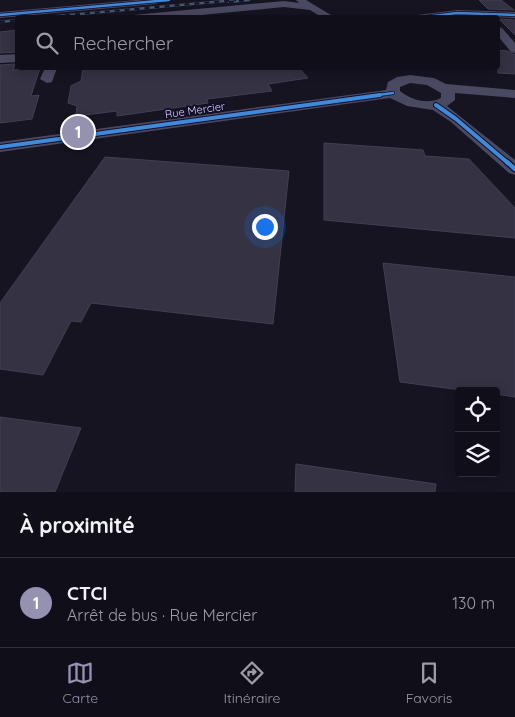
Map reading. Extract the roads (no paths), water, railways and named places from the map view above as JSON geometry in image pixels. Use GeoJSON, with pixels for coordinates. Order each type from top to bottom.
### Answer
{"type":"FeatureCollection","features":[{"type":"Feature","properties":{"kind":"street"},"geometry":{"type":"LineString","coordinates":[[0,15],[169,0]]}},
{"type":"Feature","properties":{"kind":"street"},"geometry":{"type":"LineString","coordinates":[[165,15],[304,3],[326,15]]}},
{"type":"Feature","properties":{"kind":"street"},"geometry":{"type":"LineString","coordinates":[[447,15],[470,15]]}},
{"type":"Feature","properties":{"kind":"street"},"geometry":{"type":"LineString","coordinates":[[500,16],[515,16]]}},
{"type":"Feature","properties":{"kind":"street"},"geometry":{"type":"LineString","coordinates":[[500,29],[515,29]]}},
{"type":"Feature","properties":{"kind":"street"},"geometry":{"type":"LineString","coordinates":[[500,31],[515,50]]}},
{"type":"Feature","properties":{"kind":"street"},"geometry":{"type":"LineString","coordinates":[[0,59],[15,58]]}},
{"type":"Feature","properties":{"kind":"street"},"geometry":{"type":"LineString","coordinates":[[394,70],[407,80]]}},
{"type":"Feature","properties":{"kind":"street"},"geometry":{"type":"LineString","coordinates":[[444,88],[449,96],[448,100],[436,105],[411,103],[393,93],[393,85],[407,80],[429,81],[444,88],[515,94]]}},
{"type":"Feature","properties":{"kind":"street","name":"Rue Mercier"},"geometry":{"type":"LineString","coordinates":[[0,147],[393,93]]}},
{"type":"Feature","properties":{"kind":"street"},"geometry":{"type":"LineString","coordinates":[[436,105],[456,119],[515,169]]}},
{"type":"Feature","properties":{"kind":"railway"},"geometry":{"type":"LineString","coordinates":[[68,15],[236,0]]}},
{"type":"Feature","properties":{"kind":"railway"},"geometry":{"type":"LineString","coordinates":[[229,2],[249,0]]}},
{"type":"Feature","properties":{"kind":"railway"},"geometry":{"type":"LineString","coordinates":[[0,22],[15,20]]}},
{"type":"Feature","properties":{"kind":"place","name":"CTCI"},"geometry":{"type":"Point","coordinates":[78,132]}}]}
